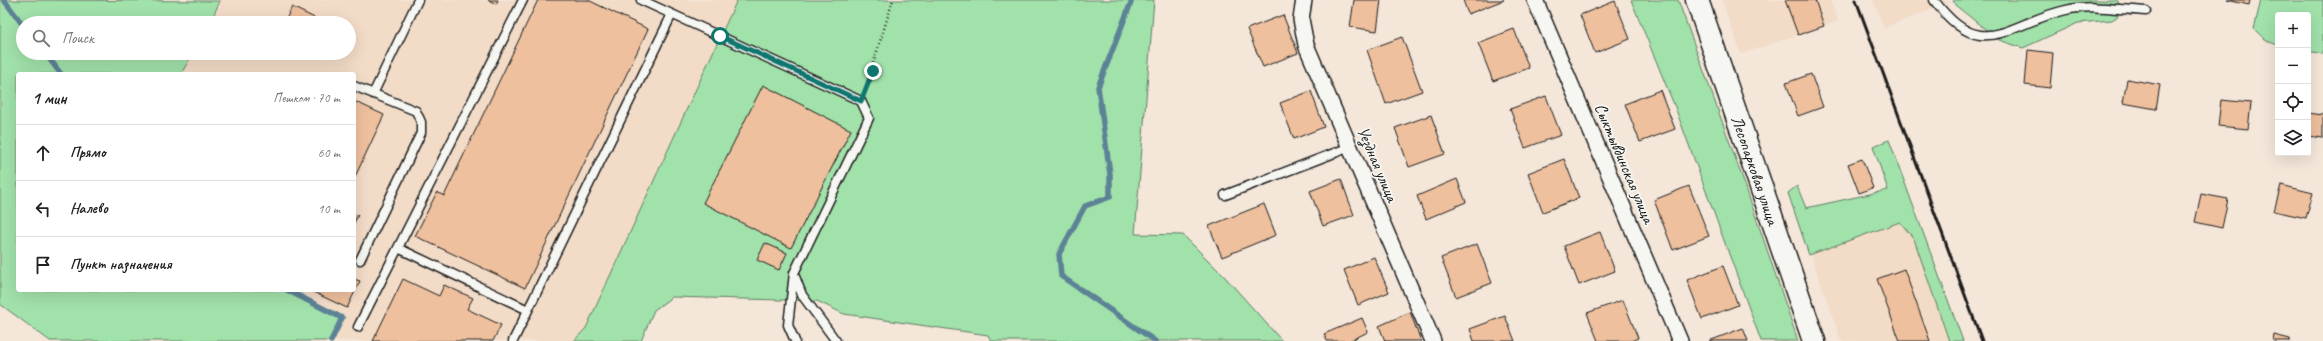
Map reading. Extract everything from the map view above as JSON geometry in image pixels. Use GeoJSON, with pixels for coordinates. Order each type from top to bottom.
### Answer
{"type":"FeatureCollection","features":[{"type":"Feature","properties":{"kind":"street","name":"Уездная улица"},"geometry":{"type":"LineString","coordinates":[[1304,0],[1301,19],[1306,45],[1433,341]]}},
{"type":"Feature","properties":{"kind":"street","name":"Сыктывдинская улица"},"geometry":{"type":"LineString","coordinates":[[1535,0],[1680,341]]}},
{"type":"Feature","properties":{"kind":"street","name":"Лесопарковая улица"},"geometry":{"type":"LineString","coordinates":[[1697,0],[1814,341]]}},
{"type":"Feature","properties":{"kind":"lane"},"geometry":{"type":"LineString","coordinates":[[373,94],[418,0]]}},
{"type":"Feature","properties":{"kind":"lane"},"geometry":{"type":"LineString","coordinates":[[358,327],[523,0]]}},
{"type":"Feature","properties":{"kind":"lane"},"geometry":{"type":"LineString","coordinates":[[641,0],[861,101],[869,118],[794,274],[788,325],[795,341]]}},
{"type":"Feature","properties":{"kind":"lane"},"geometry":{"type":"LineString","coordinates":[[1934,0],[1949,19],[1961,28],[1973,34],[1989,37],[2067,10],[2097,9],[2146,11]]}},
{"type":"Feature","properties":{"kind":"lane"},"geometry":{"type":"LineString","coordinates":[[513,341],[672,14]]}},
{"type":"Feature","properties":{"kind":"lane"},"geometry":{"type":"LineString","coordinates":[[356,87],[416,111],[421,122],[421,133],[360,260]]}},
{"type":"Feature","properties":{"kind":"lane"},"geometry":{"type":"LineString","coordinates":[[1225,195],[1350,147]]}},
{"type":"Feature","properties":{"kind":"lane"},"geometry":{"type":"LineString","coordinates":[[398,248],[528,310]]}},
{"type":"Feature","properties":{"kind":"lane"},"geometry":{"type":"LineString","coordinates":[[794,274],[802,295],[836,341]]}},
{"type":"Feature","properties":{"kind":"path"},"geometry":{"type":"LineString","coordinates":[[861,101],[873,71],[893,0]]}},
{"type":"Feature","properties":{"kind":"shaded area"},"geometry":{"type":"Polygon","coordinates":[[[220,0],[737,0],[586,328],[574,341],[332,341],[342,321],[339,314],[295,292],[356,292],[356,72],[182,72],[189,60],[356,60],[356,16],[214,16],[219,7],[220,0]]]}},
{"type":"Feature","properties":{"kind":"shaded area"},"geometry":{"type":"Polygon","coordinates":[[[1722,0],[1830,0],[1838,21],[1741,54],[1722,0]]]}},
{"type":"Feature","properties":{"kind":"shaded area"},"geometry":{"type":"Polygon","coordinates":[[[1873,0],[1951,0],[1948,3],[1884,28],[1873,0]]]}},
{"type":"Feature","properties":{"kind":"shaded area"},"geometry":{"type":"Polygon","coordinates":[[[1900,187],[1955,341],[1841,341],[1800,223],[1900,187]]]}},
{"type":"Feature","properties":{"kind":"green space"},"geometry":{"type":"Polygon","coordinates":[[[0,0],[220,1],[213,16],[16,16],[16,60],[189,60],[182,72],[16,72],[16,292],[295,292],[339,314],[342,321],[332,341],[50,341],[0,304],[0,0]]]}},
{"type":"Feature","properties":{"kind":"green space"},"geometry":{"type":"Polygon","coordinates":[[[737,0],[1154,0],[1135,234],[1183,235],[1225,277],[1282,341],[991,341],[988,335],[844,314],[817,301],[672,297],[654,310],[641,341],[574,341],[586,328],[737,0]]]}},
{"type":"Feature","properties":{"kind":"green space"},"geometry":{"type":"Polygon","coordinates":[[[1631,0],[1678,0],[1743,179],[1798,341],[1761,341],[1675,107],[1631,0]]]}},
{"type":"Feature","properties":{"kind":"green space"},"geometry":{"type":"Polygon","coordinates":[[[1953,0],[2117,0],[2120,5],[2118,16],[2112,20],[2078,23],[2023,48],[1999,40],[1955,5],[1953,0]]]}},
{"type":"Feature","properties":{"kind":"green space"},"geometry":{"type":"Polygon","coordinates":[[[2261,0],[2323,0],[2323,54],[2311,52],[2311,12],[2275,12],[2275,44],[2262,37],[2254,29],[2261,0]]]}},
{"type":"Feature","properties":{"kind":"green space"},"geometry":{"type":"Polygon","coordinates":[[[1889,140],[1963,341],[1949,341],[1914,239],[1900,222],[1809,255],[1788,193],[1797,186],[1806,208],[1888,190],[1873,146],[1889,140]]]}},
{"type":"Feature","properties":{"kind":"building"},"geometry":{"type":"Polygon","coordinates":[[[488,0],[498,0],[496,4],[488,0]]]}},
{"type":"Feature","properties":{"kind":"building"},"geometry":{"type":"Polygon","coordinates":[[[538,0],[588,0],[648,29],[525,288],[415,236],[437,192],[444,196],[538,0]]]}},
{"type":"Feature","properties":{"kind":"building"},"geometry":{"type":"Polygon","coordinates":[[[1354,0],[1381,0],[1377,31],[1350,27],[1354,0]]]}},
{"type":"Feature","properties":{"kind":"building"},"geometry":{"type":"Polygon","coordinates":[[[1463,0],[1504,0],[1468,14],[1463,0]]]}},
{"type":"Feature","properties":{"kind":"building"},"geometry":{"type":"Polygon","coordinates":[[[1785,0],[1815,0],[1824,26],[1798,35],[1785,0]]]}},
{"type":"Feature","properties":{"kind":"building"},"geometry":{"type":"Polygon","coordinates":[[[2227,0],[2250,0],[2249,5],[2227,0]]]}},
{"type":"Feature","properties":{"kind":"building"},"geometry":{"type":"Polygon","coordinates":[[[1615,1],[1630,39],[1595,53],[1580,15],[1615,1]]]}},
{"type":"Feature","properties":{"kind":"building"},"geometry":{"type":"Polygon","coordinates":[[[292,7],[311,16],[288,16],[292,7]]]}},
{"type":"Feature","properties":{"kind":"building"},"geometry":{"type":"Polygon","coordinates":[[[1283,15],[1298,53],[1263,67],[1247,29],[1283,15]]]}},
{"type":"Feature","properties":{"kind":"building"},"geometry":{"type":"Polygon","coordinates":[[[1514,29],[1529,68],[1493,81],[1478,43],[1514,29]]]}},
{"type":"Feature","properties":{"kind":"building"},"geometry":{"type":"Polygon","coordinates":[[[1402,37],[1422,91],[1386,104],[1367,50],[1402,37]]]}},
{"type":"Feature","properties":{"kind":"building"},"geometry":{"type":"Polygon","coordinates":[[[2028,50],[2053,53],[2050,88],[2025,85],[2028,50]]]}},
{"type":"Feature","properties":{"kind":"building"},"geometry":{"type":"Polygon","coordinates":[[[1811,74],[1823,107],[1798,116],[1786,83],[1811,74]]]}},
{"type":"Feature","properties":{"kind":"building"},"geometry":{"type":"Polygon","coordinates":[[[2127,79],[2160,85],[2156,109],[2123,103],[2127,79]]]}},
{"type":"Feature","properties":{"kind":"building"},"geometry":{"type":"Polygon","coordinates":[[[763,85],[851,130],[791,248],[703,203],[763,85]]]}},
{"type":"Feature","properties":{"kind":"building"},"geometry":{"type":"Polygon","coordinates":[[[1660,90],[1675,129],[1640,142],[1625,104],[1660,90]]]}},
{"type":"Feature","properties":{"kind":"building"},"geometry":{"type":"Polygon","coordinates":[[[1311,91],[1324,127],[1294,139],[1280,103],[1311,91]]]}},
{"type":"Feature","properties":{"kind":"building"},"geometry":{"type":"Polygon","coordinates":[[[1546,96],[1561,135],[1525,148],[1510,109],[1546,96]]]}},
{"type":"Feature","properties":{"kind":"building"},"geometry":{"type":"Polygon","coordinates":[[[2221,100],[2251,103],[2248,129],[2218,126],[2221,100]]]}},
{"type":"Feature","properties":{"kind":"building"},"geometry":{"type":"Polygon","coordinates":[[[356,102],[384,115],[356,175],[356,102]]]}},
{"type":"Feature","properties":{"kind":"building"},"geometry":{"type":"Polygon","coordinates":[[[2311,113],[2323,115],[2323,138],[2311,136],[2311,113]]]}},
{"type":"Feature","properties":{"kind":"building"},"geometry":{"type":"Polygon","coordinates":[[[1431,115],[1445,154],[1409,167],[1395,128],[1431,115]]]}},
{"type":"Feature","properties":{"kind":"building"},"geometry":{"type":"Polygon","coordinates":[[[1564,159],[1579,198],[1543,212],[1528,173],[1564,159]]]}},
{"type":"Feature","properties":{"kind":"building"},"geometry":{"type":"Polygon","coordinates":[[[1862,159],[1873,188],[1859,193],[1848,164],[1862,159]]]}},
{"type":"Feature","properties":{"kind":"building"},"geometry":{"type":"Polygon","coordinates":[[[1341,179],[1354,215],[1323,226],[1310,191],[1341,179]]]}},
{"type":"Feature","properties":{"kind":"building"},"geometry":{"type":"Polygon","coordinates":[[[1457,179],[1466,202],[1426,219],[1417,196],[1457,179]]]}},
{"type":"Feature","properties":{"kind":"building"},"geometry":{"type":"Polygon","coordinates":[[[2281,185],[2313,193],[2306,218],[2274,211],[2281,185]]]}},
{"type":"Feature","properties":{"kind":"building"},"geometry":{"type":"Polygon","coordinates":[[[1689,186],[1709,236],[1673,250],[1654,200],[1689,186]]]}},
{"type":"Feature","properties":{"kind":"building"},"geometry":{"type":"Polygon","coordinates":[[[2201,194],[2228,199],[2222,228],[2195,222],[2201,194]]]}},
{"type":"Feature","properties":{"kind":"building"},"geometry":{"type":"Polygon","coordinates":[[[1264,204],[1276,235],[1222,257],[1209,226],[1264,204]]]}},
{"type":"Feature","properties":{"kind":"building"},"geometry":{"type":"Polygon","coordinates":[[[1600,232],[1615,271],[1579,285],[1564,246],[1600,232]]]}},
{"type":"Feature","properties":{"kind":"building"},"geometry":{"type":"Polygon","coordinates":[[[765,243],[787,253],[779,270],[757,260],[765,243]]]}},
{"type":"Feature","properties":{"kind":"building"},"geometry":{"type":"Polygon","coordinates":[[[1477,244],[1492,283],[1456,297],[1441,258],[1477,244]]]}},
{"type":"Feature","properties":{"kind":"building"},"geometry":{"type":"Polygon","coordinates":[[[1374,257],[1389,292],[1358,305],[1344,270],[1374,257]]]}},
{"type":"Feature","properties":{"kind":"building"},"geometry":{"type":"Polygon","coordinates":[[[1723,266],[1738,305],[1702,319],[1687,280],[1723,266]]]}},
{"type":"Feature","properties":{"kind":"building"},"geometry":{"type":"Polygon","coordinates":[[[1904,269],[1930,341],[1900,341],[1877,279],[1904,269]]]}},
{"type":"Feature","properties":{"kind":"building"},"geometry":{"type":"Polygon","coordinates":[[[403,279],[439,296],[444,285],[473,298],[467,309],[501,325],[493,341],[373,341],[403,279]]]}},
{"type":"Feature","properties":{"kind":"building"},"geometry":{"type":"Polygon","coordinates":[[[356,280],[360,281],[356,289],[356,280]]]}},
{"type":"Feature","properties":{"kind":"building"},"geometry":{"type":"Polygon","coordinates":[[[313,292],[355,292],[347,308],[313,292]]]}},
{"type":"Feature","properties":{"kind":"building"},"geometry":{"type":"Polygon","coordinates":[[[1623,300],[1638,338],[1631,341],[1598,341],[1587,313],[1623,300]]]}},
{"type":"Feature","properties":{"kind":"building"},"geometry":{"type":"Polygon","coordinates":[[[1410,312],[1421,341],[1385,341],[1379,326],[1410,312]]]}},
{"type":"Feature","properties":{"kind":"building"},"geometry":{"type":"Polygon","coordinates":[[[1505,316],[1515,341],[1474,341],[1470,329],[1505,316]]]}},
{"type":"Feature","properties":{"kind":"building"},"geometry":{"type":"Polygon","coordinates":[[[1362,318],[1368,332],[1349,341],[1327,341],[1324,334],[1362,318]]]}},
{"type":"Feature","properties":{"kind":"building"},"geometry":{"type":"Polygon","coordinates":[[[1743,328],[1748,341],[1709,341],[1743,328]]]}},
{"type":"Feature","properties":{"kind":"building"},"geometry":{"type":"Polygon","coordinates":[[[2274,335],[2290,339],[2290,341],[2273,341],[2274,335]]]}},
{"type":"Feature","properties":{"kind":"waterway"},"geometry":{"type":"LineString","coordinates":[[4,0],[16,16]]}},
{"type":"Feature","properties":{"kind":"waterway"},"geometry":{"type":"LineString","coordinates":[[1132,0],[1098,87],[1110,174],[1110,197],[1085,206],[1059,254],[1061,276],[1155,341]]}},
{"type":"Feature","properties":{"kind":"waterway"},"geometry":{"type":"LineString","coordinates":[[50,60],[59,72]]}},
{"type":"Feature","properties":{"kind":"waterway"},"geometry":{"type":"LineString","coordinates":[[291,292],[342,318],[331,341]]}},
{"type":"Feature","properties":{"kind":"railway"},"geometry":{"type":"LineString","coordinates":[[1856,0],[1982,341]]}},
{"type":"Feature","properties":{"kind":"route"},"geometry":{"type":"LineString","coordinates":[[720,36],[861,101],[873,71]]}}]}
